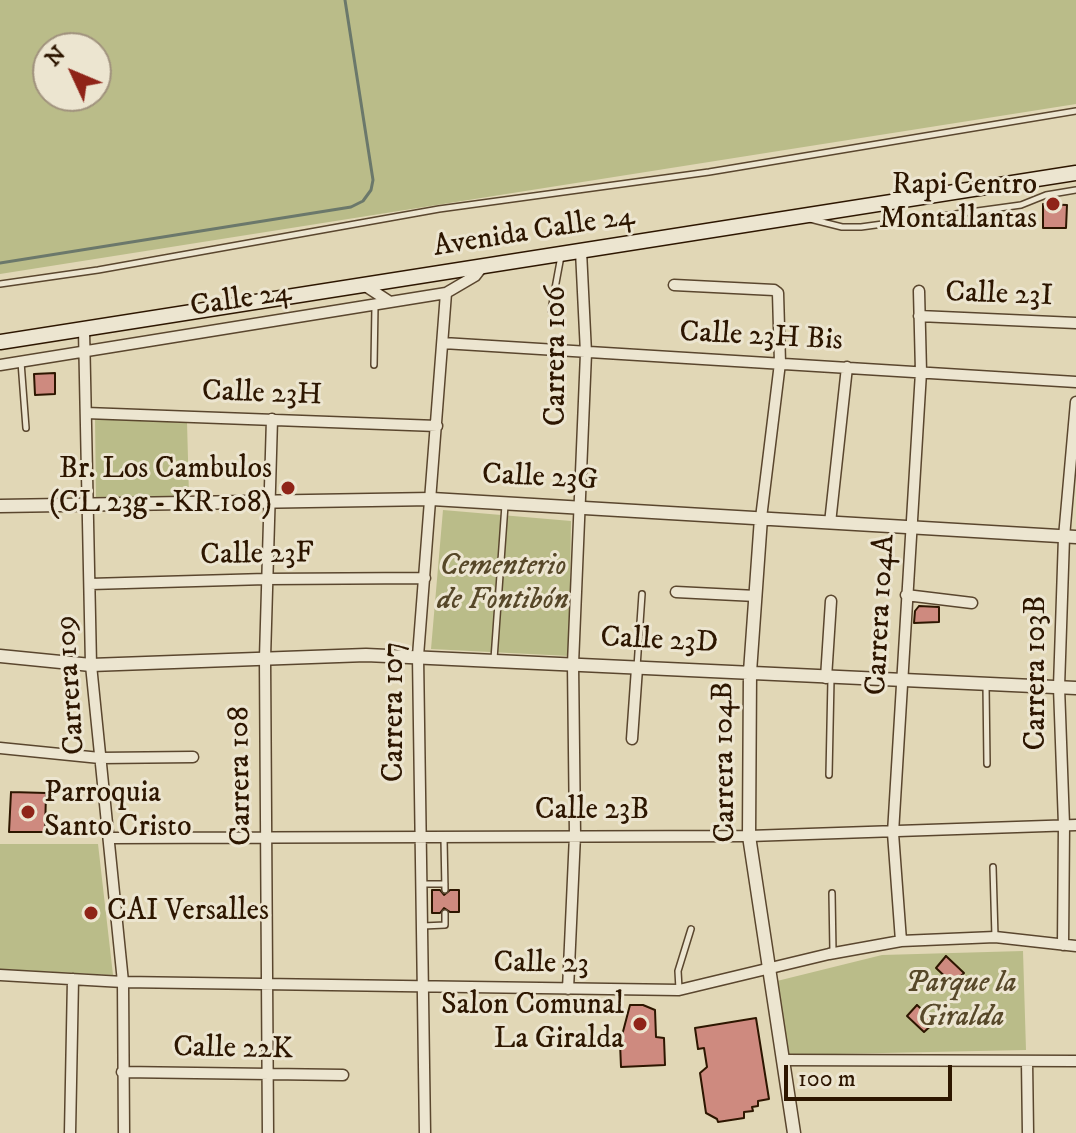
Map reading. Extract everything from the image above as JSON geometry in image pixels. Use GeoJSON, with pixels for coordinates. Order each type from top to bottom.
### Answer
{"type":"FeatureCollection","features":[{"type":"Feature","properties":{"kind":"main road","name":"Avenida Calle 24"},"geometry":{"type":"LineString","coordinates":[[0,342],[1076,173]]}},
{"type":"Feature","properties":{"kind":"street","name":"Carrera 106"},"geometry":{"type":"LineString","coordinates":[[568,989],[575,835],[573,664],[586,353],[581,251]]}},
{"type":"Feature","properties":{"kind":"street","name":"Calle 24"},"geometry":{"type":"LineString","coordinates":[[0,365],[446,293],[475,276],[482,267]]}},
{"type":"Feature","properties":{"kind":"street"},"geometry":{"type":"LineString","coordinates":[[364,285],[390,302]]}},
{"type":"Feature","properties":{"kind":"street","name":"Carrera 104B"},"geometry":{"type":"LineString","coordinates":[[674,285],[774,290],[778,293],[780,363],[761,518],[750,672],[749,836],[794,1133]]}},
{"type":"Feature","properties":{"kind":"street","name":"Carrera 104A"},"geometry":{"type":"LineString","coordinates":[[901,941],[893,833],[921,372],[919,291]]}},
{"type":"Feature","properties":{"kind":"street","name":"Carrera 107"},"geometry":{"type":"LineString","coordinates":[[425,1133],[418,656],[446,293]]}},
{"type":"Feature","properties":{"kind":"street","name":"Calle 23I"},"geometry":{"type":"LineString","coordinates":[[919,316],[1076,323]]}},
{"type":"Feature","properties":{"kind":"street","name":"Carrera 109"},"geometry":{"type":"LineString","coordinates":[[84,330],[91,665],[123,982],[124,1133]]}},
{"type":"Feature","properties":{"kind":"street","name":"Calle 23H Bis"},"geometry":{"type":"LineString","coordinates":[[443,343],[1076,382]]}},
{"type":"Feature","properties":{"kind":"street"},"geometry":{"type":"LineString","coordinates":[[830,523],[847,367]]}},
{"type":"Feature","properties":{"kind":"street","name":"Carrera 103B"},"geometry":{"type":"LineString","coordinates":[[1063,945],[1064,825],[1059,687],[1076,402]]}},
{"type":"Feature","properties":{"kind":"street","name":"Calle 23H"},"geometry":{"type":"LineString","coordinates":[[86,413],[437,426]]}},
{"type":"Feature","properties":{"kind":"street","name":"Carrera 108"},"geometry":{"type":"LineString","coordinates":[[268,1133],[265,658],[272,419]]}},
{"type":"Feature","properties":{"kind":"street","name":"Calle 23G"},"geometry":{"type":"LineString","coordinates":[[0,506],[432,499],[1070,537]]}},
{"type":"Feature","properties":{"kind":"street","name":"Calle 23F"},"geometry":{"type":"LineString","coordinates":[[90,584],[425,578]]}},
{"type":"Feature","properties":{"kind":"street"},"geometry":{"type":"LineString","coordinates":[[676,592],[756,596]]}},
{"type":"Feature","properties":{"kind":"street"},"geometry":{"type":"LineString","coordinates":[[906,595],[972,603]]}},
{"type":"Feature","properties":{"kind":"street"},"geometry":{"type":"LineString","coordinates":[[829,678],[831,601]]}},
{"type":"Feature","properties":{"kind":"street","name":"Calle 23D"},"geometry":{"type":"LineString","coordinates":[[0,656],[91,665],[366,655],[418,656],[1076,688]]}},
{"type":"Feature","properties":{"kind":"street"},"geometry":{"type":"LineString","coordinates":[[632,739],[637,668]]}},
{"type":"Feature","properties":{"kind":"street"},"geometry":{"type":"LineString","coordinates":[[0,748],[100,758],[193,757]]}},
{"type":"Feature","properties":{"kind":"street","name":"Calle 23B"},"geometry":{"type":"LineString","coordinates":[[109,838],[749,836],[1076,825]]}},
{"type":"Feature","properties":{"kind":"street","name":"Calle 23"},"geometry":{"type":"LineString","coordinates":[[0,975],[123,982],[679,990],[833,953],[901,941],[995,937],[1076,946]]}},
{"type":"Feature","properties":{"kind":"street"},"geometry":{"type":"LineString","coordinates":[[70,1133],[73,979]]}},
{"type":"Feature","properties":{"kind":"street"},"geometry":{"type":"LineString","coordinates":[[783,1060],[1076,1061]]}},
{"type":"Feature","properties":{"kind":"street"},"geometry":{"type":"LineString","coordinates":[[1027,1061],[1028,1133]]}},
{"type":"Feature","properties":{"kind":"street","name":"Calle 22K"},"geometry":{"type":"LineString","coordinates":[[122,1072],[343,1075]]}},
{"type":"Feature","properties":{"kind":"lane"},"geometry":{"type":"LineString","coordinates":[[0,284],[98,270],[439,209],[709,172],[1076,111]]}},
{"type":"Feature","properties":{"kind":"lane"},"geometry":{"type":"LineString","coordinates":[[1044,178],[1046,195]]}},
{"type":"Feature","properties":{"kind":"lane"},"geometry":{"type":"LineString","coordinates":[[802,217],[842,227],[861,227],[1021,205],[1046,195],[1076,190]]}},
{"type":"Feature","properties":{"kind":"lane"},"geometry":{"type":"LineString","coordinates":[[551,310],[561,254]]}},
{"type":"Feature","properties":{"kind":"lane"},"geometry":{"type":"LineString","coordinates":[[374,365],[375,305]]}},
{"type":"Feature","properties":{"kind":"lane"},"geometry":{"type":"LineString","coordinates":[[21,361],[26,428]]}},
{"type":"Feature","properties":{"kind":"lane"},"geometry":{"type":"LineString","coordinates":[[494,660],[505,503]]}},
{"type":"Feature","properties":{"kind":"lane"},"geometry":{"type":"LineString","coordinates":[[637,668],[642,594]]}},
{"type":"Feature","properties":{"kind":"lane"},"geometry":{"type":"LineString","coordinates":[[829,678],[829,775]]}},
{"type":"Feature","properties":{"kind":"lane"},"geometry":{"type":"LineString","coordinates":[[986,683],[987,764]]}},
{"type":"Feature","properties":{"kind":"lane"},"geometry":{"type":"LineString","coordinates":[[421,884],[445,887],[444,839]]}},
{"type":"Feature","properties":{"kind":"lane"},"geometry":{"type":"LineString","coordinates":[[993,867],[995,937]]}},
{"type":"Feature","properties":{"kind":"lane"},"geometry":{"type":"LineString","coordinates":[[832,893],[833,953]]}},
{"type":"Feature","properties":{"kind":"lane"},"geometry":{"type":"LineString","coordinates":[[422,926],[445,925],[445,913]]}},
{"type":"Feature","properties":{"kind":"lane"},"geometry":{"type":"LineString","coordinates":[[679,990],[678,971],[691,929]]}},
{"type":"Feature","properties":{"kind":"green space"},"geometry":{"type":"Polygon","coordinates":[[[0,0],[1076,0],[1076,104],[0,274],[0,0]]]}},
{"type":"Feature","properties":{"kind":"green space"},"geometry":{"type":"Polygon","coordinates":[[[95,418],[187,422],[189,496],[96,497],[95,418]]]}},
{"type":"Feature","properties":{"kind":"green space","name":"Cementerio de Fontibón"},"geometry":{"type":"Polygon","coordinates":[[[443,510],[571,521],[569,656],[431,649],[443,510]]]}},
{"type":"Feature","properties":{"kind":"green space"},"geometry":{"type":"Polygon","coordinates":[[[0,844],[98,844],[113,975],[0,969],[0,844]]]}},
{"type":"Feature","properties":{"kind":"green space","name":"Parque la Giralda"},"geometry":{"type":"Polygon","coordinates":[[[1023,951],[1026,1050],[787,1055],[777,981],[882,955],[1023,951]]]}},
{"type":"Feature","properties":{"kind":"building"},"geometry":{"type":"Polygon","coordinates":[[[1043,204],[1067,205],[1066,228],[1043,228],[1043,204]]]}},
{"type":"Feature","properties":{"kind":"building"},"geometry":{"type":"Polygon","coordinates":[[[55,373],[55,394],[35,395],[34,374],[55,373]]]}},
{"type":"Feature","properties":{"kind":"building"},"geometry":{"type":"Polygon","coordinates":[[[919,606],[939,607],[939,622],[914,623],[915,611],[919,606]]]}},
{"type":"Feature","properties":{"kind":"building","name":"Parroquia Santo Cristo"},"geometry":{"type":"Polygon","coordinates":[[[11,792],[46,793],[45,832],[9,832],[11,792]]]}},
{"type":"Feature","properties":{"kind":"building"},"geometry":{"type":"Polygon","coordinates":[[[432,890],[440,890],[444,895],[450,890],[459,890],[459,912],[444,908],[440,913],[432,913],[432,890]]]}},
{"type":"Feature","properties":{"kind":"building"},"geometry":{"type":"Polygon","coordinates":[[[946,956],[964,973],[953,984],[936,968],[946,956]]]}},
{"type":"Feature","properties":{"kind":"building","name":"Salon Comunal La Giralda"},"geometry":{"type":"Polygon","coordinates":[[[630,1005],[643,1005],[655,1010],[656,1037],[664,1038],[665,1065],[621,1067],[620,1043],[630,1005]]]}},
{"type":"Feature","properties":{"kind":"building"},"geometry":{"type":"Polygon","coordinates":[[[917,1005],[935,1022],[924,1032],[907,1016],[917,1005]]]}},
{"type":"Feature","properties":{"kind":"building"},"geometry":{"type":"Polygon","coordinates":[[[756,1018],[769,1099],[758,1101],[758,1106],[752,1107],[753,1111],[744,1112],[744,1118],[718,1122],[706,1113],[700,1073],[707,1067],[704,1048],[698,1049],[695,1028],[756,1018]]]}},
{"type":"Feature","properties":{"kind":"waterway"},"geometry":{"type":"LineString","coordinates":[[0,263],[351,207],[363,201],[371,190],[373,180],[345,0]]}},
{"type":"Feature","properties":{"kind":"place","name":"Rapi Centro Montallantas"},"geometry":{"type":"Point","coordinates":[1053,204]}},
{"type":"Feature","properties":{"kind":"place","name":"Br. Los Cambulos (CL 23g - KR 108)"},"geometry":{"type":"Point","coordinates":[288,488]}},
{"type":"Feature","properties":{"kind":"place","name":"Parroquia Santo Cristo"},"geometry":{"type":"Point","coordinates":[28,812]}},
{"type":"Feature","properties":{"kind":"place","name":"CAI Versalles"},"geometry":{"type":"Point","coordinates":[91,913]}},
{"type":"Feature","properties":{"kind":"place","name":"Salon Comunal La Giralda"},"geometry":{"type":"Point","coordinates":[640,1024]}}]}
